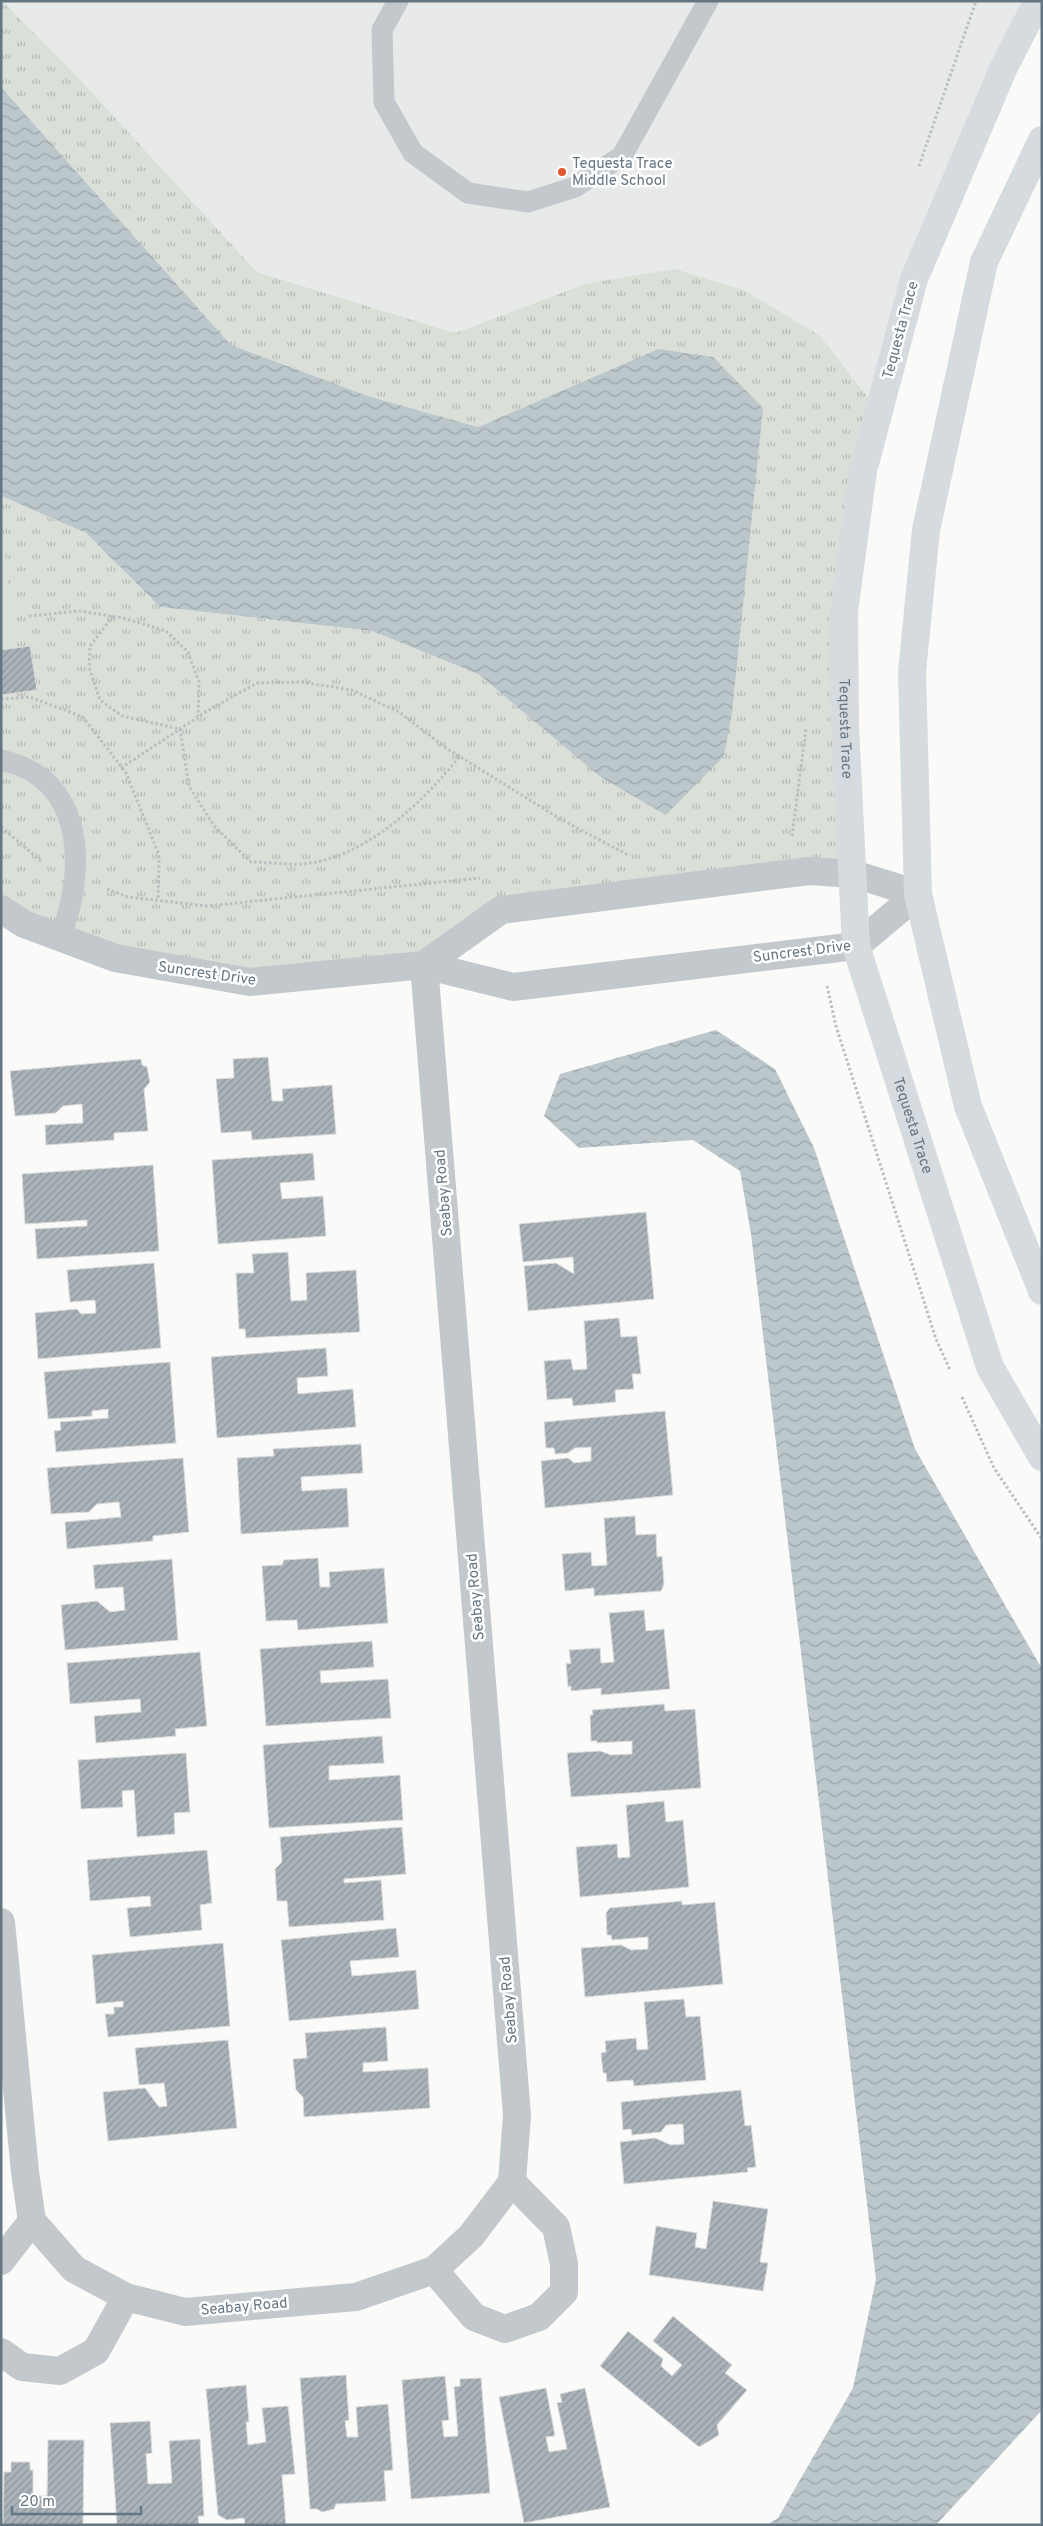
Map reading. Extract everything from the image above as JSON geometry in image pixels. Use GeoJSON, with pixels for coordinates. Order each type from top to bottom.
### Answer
{"type":"FeatureCollection","features":[{"type":"Feature","properties":{"kind":"street","name":"Tequesta Trace"},"geometry":{"type":"LineString","coordinates":[[1038,1],[1004,67],[914,279],[864,471],[844,611],[846,726],[856,946],[990,1367],[1042,1457]]}},
{"type":"Feature","properties":{"kind":"street"},"geometry":{"type":"LineString","coordinates":[[1042,140],[984,262],[926,530],[912,672],[918,894],[968,1106],[1042,1290]]}},
{"type":"Feature","properties":{"kind":"street"},"geometry":{"type":"LineString","coordinates":[[424,966],[501,910],[809,871],[854,874],[918,894]]}},
{"type":"Feature","properties":{"kind":"street","name":"Suncrest Drive"},"geometry":{"type":"LineString","coordinates":[[1,908],[24,924],[115,958],[250,982],[424,966],[513,987],[856,946],[918,894]]}},
{"type":"Feature","properties":{"kind":"street","name":"Seabay Road"},"geometry":{"type":"LineString","coordinates":[[32,2221],[74,2269],[126,2297],[186,2312],[356,2297],[434,2270],[471,2236],[512,2182],[517,2115],[424,966]]}},
{"type":"Feature","properties":{"kind":"street"},"geometry":{"type":"LineString","coordinates":[[1,1922],[24,2162],[32,2221],[1,2261]]}},
{"type":"Feature","properties":{"kind":"street"},"geometry":{"type":"LineString","coordinates":[[434,2270],[474,2317],[505,2329],[539,2317],[564,2292],[564,2264],[556,2227],[512,2182]]}},
{"type":"Feature","properties":{"kind":"street"},"geometry":{"type":"LineString","coordinates":[[1,2352],[22,2367],[60,2371],[96,2351],[126,2297]]}},
{"type":"Feature","properties":{"kind":"lane"},"geometry":{"type":"LineString","coordinates":[[398,1],[382,30],[384,102],[413,153],[468,193],[528,202],[574,187],[622,156],[708,1]]}},
{"type":"Feature","properties":{"kind":"lane"},"geometry":{"type":"LineString","coordinates":[[1,760],[32,771],[47,781],[58,794],[72,831],[75,877],[70,912],[60,938]]}},
{"type":"Feature","properties":{"kind":"path"},"geometry":{"type":"LineString","coordinates":[[29,616],[80,611],[113,616],[166,631],[188,652],[199,682],[198,717]]}},
{"type":"Feature","properties":{"kind":"path"},"geometry":{"type":"LineString","coordinates":[[113,616],[90,646],[88,667],[100,700],[122,716],[180,729]]}},
{"type":"Feature","properties":{"kind":"path"},"geometry":{"type":"LineString","coordinates":[[121,768],[198,717],[257,683],[310,684],[352,690],[399,712],[460,756],[562,820],[632,858]]}},
{"type":"Feature","properties":{"kind":"path"},"geometry":{"type":"LineString","coordinates":[[1,699],[30,697],[83,717],[126,774],[159,855],[158,900]]}},
{"type":"Feature","properties":{"kind":"path"},"geometry":{"type":"LineString","coordinates":[[180,729],[189,786],[214,826],[251,862],[302,864],[345,853],[376,837],[439,782],[460,756]]}},
{"type":"Feature","properties":{"kind":"path"},"geometry":{"type":"LineString","coordinates":[[1,827],[51,870],[128,896],[207,906],[488,877]]}},
{"type":"Feature","properties":{"kind":"path"},"geometry":{"type":"LineString","coordinates":[[783,840],[792,838]]}},
{"type":"Feature","properties":{"kind":"shaded area","name":"Tequesta Trace Middle School"},"geometry":{"type":"Polygon","coordinates":[[[2,1],[1038,1],[1004,67],[879,412],[585,284],[455,333],[257,272],[76,75],[2,1]]]}},
{"type":"Feature","properties":{"kind":"green space"},"geometry":{"type":"Polygon","coordinates":[[[2,1],[76,75],[257,272],[455,333],[585,284],[674,269],[746,291],[820,336],[879,412],[844,611],[854,874],[501,910],[424,965],[250,982],[115,958],[1,909],[1,496],[86,533],[160,607],[372,631],[478,674],[599,776],[658,349],[478,427],[368,396],[231,345],[1,87],[2,1]]]}},
{"type":"Feature","properties":{"kind":"green space"},"geometry":{"type":"Polygon","coordinates":[[[1,551],[4,551],[18,654],[1,656],[1,551]]]}},
{"type":"Feature","properties":{"kind":"water"},"geometry":{"type":"Polygon","coordinates":[[[1,87],[231,345],[368,396],[478,427],[658,349],[713,357],[763,408],[732,713],[724,756],[666,815],[599,776],[478,674],[372,631],[160,607],[86,533],[1,496],[1,87]]]}},
{"type":"Feature","properties":{"kind":"water"},"geometry":{"type":"Polygon","coordinates":[[[716,1030],[775,1069],[814,1148],[915,1449],[1042,1669],[1042,2410],[936,2525],[767,2525],[778,2518],[853,2388],[876,2279],[751,1234],[740,1171],[693,1140],[579,1148],[544,1116],[560,1074],[716,1030]]]}},
{"type":"Feature","properties":{"kind":"building"},"geometry":{"type":"Polygon","coordinates":[[[30,646],[37,690],[1,695],[1,650],[30,646]]]}},
{"type":"Feature","properties":{"kind":"building"},"geometry":{"type":"Polygon","coordinates":[[[268,1057],[272,1101],[283,1101],[282,1089],[332,1085],[336,1134],[252,1140],[251,1131],[221,1133],[216,1079],[234,1078],[233,1059],[268,1057]]]}},
{"type":"Feature","properties":{"kind":"building"},"geometry":{"type":"Polygon","coordinates":[[[141,1059],[142,1065],[147,1067],[150,1082],[144,1089],[148,1131],[114,1133],[114,1140],[46,1145],[45,1125],[83,1123],[82,1104],[63,1106],[56,1113],[15,1116],[10,1071],[141,1059]]]}},
{"type":"Feature","properties":{"kind":"building"},"geometry":{"type":"Polygon","coordinates":[[[313,1153],[315,1180],[280,1183],[282,1199],[323,1196],[326,1236],[218,1244],[212,1160],[313,1153]]]}},
{"type":"Feature","properties":{"kind":"building"},"geometry":{"type":"Polygon","coordinates":[[[153,1165],[159,1251],[37,1259],[35,1229],[87,1226],[87,1220],[25,1224],[22,1174],[153,1165]]]}},
{"type":"Feature","properties":{"kind":"building"},"geometry":{"type":"Polygon","coordinates":[[[646,1212],[654,1299],[528,1311],[524,1266],[556,1263],[574,1274],[573,1257],[523,1262],[519,1224],[646,1212]]]}},
{"type":"Feature","properties":{"kind":"building"},"geometry":{"type":"Polygon","coordinates":[[[288,1252],[291,1301],[307,1300],[306,1273],[356,1270],[360,1332],[246,1338],[245,1329],[239,1329],[236,1273],[254,1273],[252,1254],[288,1252]]]}},
{"type":"Feature","properties":{"kind":"building"},"geometry":{"type":"Polygon","coordinates":[[[154,1263],[161,1348],[38,1359],[35,1313],[77,1309],[81,1314],[96,1313],[95,1300],[70,1302],[67,1270],[154,1263]]]}},
{"type":"Feature","properties":{"kind":"building"},"geometry":{"type":"Polygon","coordinates":[[[619,1318],[621,1337],[637,1336],[641,1374],[632,1374],[634,1389],[615,1390],[616,1402],[573,1406],[572,1398],[547,1400],[544,1361],[571,1359],[573,1370],[587,1369],[584,1321],[619,1318]]]}},
{"type":"Feature","properties":{"kind":"building"},"geometry":{"type":"Polygon","coordinates":[[[326,1348],[328,1376],[297,1378],[298,1394],[353,1389],[356,1427],[217,1438],[211,1357],[326,1348]]]}},
{"type":"Feature","properties":{"kind":"building"},"geometry":{"type":"Polygon","coordinates":[[[170,1362],[176,1443],[56,1452],[54,1431],[61,1430],[60,1422],[108,1418],[108,1409],[92,1411],[92,1416],[48,1419],[44,1372],[170,1362]]]}},
{"type":"Feature","properties":{"kind":"building"},"geometry":{"type":"Polygon","coordinates":[[[665,1411],[673,1495],[545,1508],[541,1461],[568,1458],[574,1463],[591,1461],[591,1447],[575,1448],[568,1453],[555,1454],[554,1448],[546,1448],[544,1422],[665,1411]]]}},
{"type":"Feature","properties":{"kind":"building"},"geometry":{"type":"Polygon","coordinates":[[[361,1444],[363,1473],[301,1477],[302,1491],[347,1488],[349,1527],[241,1534],[237,1458],[274,1456],[273,1449],[361,1444]]]}},
{"type":"Feature","properties":{"kind":"building"},"geometry":{"type":"Polygon","coordinates":[[[183,1458],[189,1532],[153,1536],[153,1541],[67,1549],[65,1522],[121,1517],[119,1502],[97,1504],[89,1512],[51,1514],[47,1468],[183,1458]]]}},
{"type":"Feature","properties":{"kind":"building"},"geometry":{"type":"Polygon","coordinates":[[[635,1516],[636,1535],[656,1534],[657,1557],[662,1556],[664,1584],[661,1591],[594,1596],[594,1588],[565,1591],[562,1554],[591,1552],[592,1566],[607,1565],[604,1518],[635,1516]]]}},
{"type":"Feature","properties":{"kind":"building"},"geometry":{"type":"Polygon","coordinates":[[[318,1558],[320,1587],[330,1587],[329,1572],[384,1568],[388,1623],[298,1630],[297,1620],[266,1621],[262,1566],[282,1565],[284,1560],[318,1558]]]}},
{"type":"Feature","properties":{"kind":"building"},"geometry":{"type":"Polygon","coordinates":[[[172,1559],[178,1640],[65,1650],[61,1605],[97,1601],[110,1612],[125,1610],[123,1587],[95,1589],[93,1565],[172,1559]]]}},
{"type":"Feature","properties":{"kind":"building"},"geometry":{"type":"Polygon","coordinates":[[[644,1610],[646,1631],[664,1629],[670,1689],[601,1695],[601,1688],[571,1691],[571,1686],[568,1687],[566,1663],[571,1664],[569,1650],[600,1648],[601,1663],[614,1662],[609,1613],[644,1610]]]}},
{"type":"Feature","properties":{"kind":"building"},"geometry":{"type":"Polygon","coordinates":[[[372,1641],[374,1667],[320,1671],[321,1683],[388,1679],[391,1718],[266,1726],[260,1649],[372,1641]]]}},
{"type":"Feature","properties":{"kind":"building"},"geometry":{"type":"Polygon","coordinates":[[[200,1652],[207,1726],[175,1729],[176,1736],[96,1743],[94,1716],[141,1712],[140,1699],[70,1704],[67,1663],[200,1652]]]}},
{"type":"Feature","properties":{"kind":"building"},"geometry":{"type":"Polygon","coordinates":[[[664,1704],[665,1711],[695,1709],[701,1788],[571,1797],[567,1753],[600,1751],[611,1755],[632,1754],[632,1741],[597,1743],[597,1741],[591,1741],[590,1715],[593,1715],[592,1710],[664,1704]]]}},
{"type":"Feature","properties":{"kind":"building"},"geometry":{"type":"Polygon","coordinates":[[[382,1736],[384,1763],[329,1766],[329,1780],[400,1775],[403,1820],[269,1828],[263,1745],[382,1736]]]}},
{"type":"Feature","properties":{"kind":"building"},"geometry":{"type":"Polygon","coordinates":[[[186,1753],[190,1812],[174,1813],[175,1834],[137,1837],[134,1790],[122,1791],[123,1807],[81,1809],[78,1760],[186,1753]]]}},
{"type":"Feature","properties":{"kind":"building"},"geometry":{"type":"Polygon","coordinates":[[[664,1801],[666,1822],[683,1820],[689,1887],[580,1897],[576,1847],[617,1844],[618,1858],[630,1857],[626,1805],[664,1801]]]}},
{"type":"Feature","properties":{"kind":"building"},"geometry":{"type":"Polygon","coordinates":[[[402,1827],[406,1874],[344,1879],[344,1883],[381,1880],[384,1920],[289,1927],[287,1901],[277,1901],[275,1869],[282,1862],[280,1837],[402,1827]]]}},
{"type":"Feature","properties":{"kind":"building"},"geometry":{"type":"Polygon","coordinates":[[[207,1850],[212,1903],[200,1905],[202,1930],[130,1937],[127,1908],[151,1906],[150,1896],[90,1901],[87,1860],[207,1850]]]}},
{"type":"Feature","properties":{"kind":"building"},"geometry":{"type":"Polygon","coordinates":[[[682,1901],[682,1905],[715,1902],[723,1984],[585,1997],[581,1948],[621,1945],[631,1950],[648,1949],[648,1937],[612,1940],[611,1935],[607,1935],[606,1913],[610,1908],[682,1901]]]}},
{"type":"Feature","properties":{"kind":"building"},"geometry":{"type":"Polygon","coordinates":[[[396,1928],[399,1957],[350,1961],[352,1976],[416,1970],[419,2009],[289,2021],[281,1940],[396,1928]]]}},
{"type":"Feature","properties":{"kind":"building"},"geometry":{"type":"Polygon","coordinates":[[[223,1943],[230,2026],[108,2037],[105,2014],[114,2014],[114,2007],[123,2007],[123,2001],[96,2004],[92,1955],[223,1943]]]}},
{"type":"Feature","properties":{"kind":"building"},"geometry":{"type":"Polygon","coordinates":[[[684,1999],[686,2017],[700,2016],[706,2080],[634,2086],[633,2080],[607,2082],[606,2073],[603,2073],[601,2053],[606,2052],[605,2041],[636,2038],[637,2050],[648,2049],[644,2002],[684,1999]]]}},
{"type":"Feature","properties":{"kind":"building"},"geometry":{"type":"Polygon","coordinates":[[[386,2027],[388,2061],[363,2063],[363,2072],[428,2068],[430,2108],[304,2117],[303,2097],[296,2090],[293,2059],[307,2058],[305,2033],[386,2027]]]}},
{"type":"Feature","properties":{"kind":"building"},"geometry":{"type":"Polygon","coordinates":[[[228,2040],[237,2128],[108,2141],[103,2092],[145,2088],[159,2107],[167,2106],[164,2083],[139,2085],[135,2048],[228,2040]]]}},
{"type":"Feature","properties":{"kind":"building"},"geometry":{"type":"Polygon","coordinates":[[[741,2090],[745,2126],[751,2125],[756,2167],[747,2168],[748,2172],[624,2184],[620,2142],[655,2138],[671,2145],[684,2144],[683,2124],[666,2125],[661,2132],[632,2135],[631,2129],[623,2130],[621,2102],[741,2090]]]}},
{"type":"Feature","properties":{"kind":"building"},"geometry":{"type":"Polygon","coordinates":[[[713,2201],[768,2209],[760,2262],[768,2263],[763,2291],[649,2275],[656,2226],[697,2233],[695,2247],[706,2249],[713,2201]]]}},
{"type":"Feature","properties":{"kind":"building"},"geometry":{"type":"Polygon","coordinates":[[[673,2316],[732,2365],[725,2373],[747,2390],[717,2425],[719,2435],[699,2447],[600,2366],[628,2331],[663,2359],[661,2366],[672,2376],[682,2365],[653,2341],[673,2316]]]}},
{"type":"Feature","properties":{"kind":"building"},"geometry":{"type":"Polygon","coordinates":[[[346,2375],[349,2420],[345,2421],[347,2437],[358,2437],[356,2407],[388,2404],[393,2470],[384,2471],[386,2501],[336,2504],[334,2509],[322,2512],[317,2509],[310,2509],[300,2378],[346,2375]]]}},
{"type":"Feature","properties":{"kind":"building"},"geometry":{"type":"Polygon","coordinates":[[[445,2376],[449,2420],[442,2421],[444,2437],[458,2436],[454,2387],[460,2386],[460,2379],[481,2378],[490,2493],[411,2499],[402,2380],[445,2376]]]}},
{"type":"Feature","properties":{"kind":"building"},"geometry":{"type":"Polygon","coordinates":[[[246,2385],[249,2422],[246,2422],[248,2445],[266,2442],[262,2408],[288,2406],[295,2474],[282,2475],[286,2525],[245,2525],[244,2518],[227,2520],[218,2515],[206,2389],[246,2385]]]}},
{"type":"Feature","properties":{"kind":"building"},"geometry":{"type":"Polygon","coordinates":[[[546,2388],[555,2436],[546,2437],[549,2452],[567,2449],[557,2403],[562,2402],[560,2394],[585,2388],[610,2507],[524,2523],[499,2397],[546,2388]]]}},
{"type":"Feature","properties":{"kind":"building"},"geometry":{"type":"Polygon","coordinates":[[[150,2421],[152,2453],[146,2454],[148,2484],[172,2483],[169,2441],[200,2439],[204,2516],[198,2516],[199,2525],[117,2525],[110,2423],[150,2421]]]}},
{"type":"Feature","properties":{"kind":"building"},"geometry":{"type":"Polygon","coordinates":[[[48,2440],[84,2440],[83,2525],[3,2525],[4,2472],[11,2472],[11,2462],[30,2462],[30,2470],[33,2470],[33,2496],[47,2496],[48,2440]]]}},
{"type":"Feature","properties":{"kind":"place","name":"Tequesta Trace Middle School"},"geometry":{"type":"Point","coordinates":[562,172]}}]}
